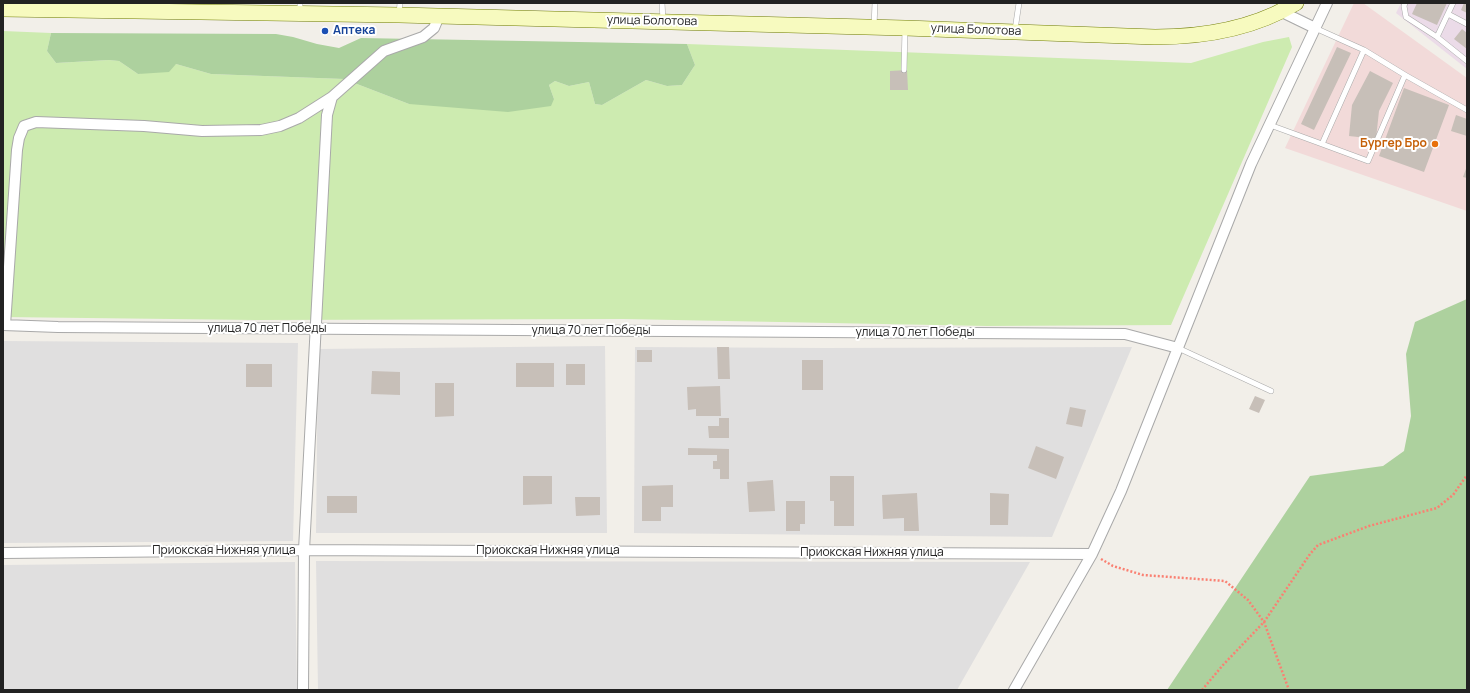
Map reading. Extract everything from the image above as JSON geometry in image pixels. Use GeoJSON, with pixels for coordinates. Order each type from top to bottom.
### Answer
{"type":"FeatureCollection","features":[{"type":"Feature","properties":{"kind":"main road","name":"улица Болотова"},"geometry":{"type":"LineString","coordinates":[[3,9],[400,9],[439,16],[664,21],[1181,37],[1208,34],[1229,29],[1252,22],[1296,3]]}},
{"type":"Feature","properties":{"kind":"street"},"geometry":{"type":"LineString","coordinates":[[1014,690],[1092,554],[1121,491],[1252,164],[1327,3]]}},
{"type":"Feature","properties":{"kind":"street"},"geometry":{"type":"LineString","coordinates":[[1280,11],[1315,28]]}},
{"type":"Feature","properties":{"kind":"street"},"geometry":{"type":"LineString","coordinates":[[4,325],[17,150],[19,138],[24,126],[36,122],[144,126],[202,131],[261,130],[280,126],[299,118],[332,96],[384,51],[423,37],[434,28],[439,16]]}},
{"type":"Feature","properties":{"kind":"street"},"geometry":{"type":"LineString","coordinates":[[304,690],[304,550],[327,115],[332,96]]}},
{"type":"Feature","properties":{"kind":"street","name":"улица 70 лет Победы"},"geometry":{"type":"LineString","coordinates":[[4,325],[58,327],[1125,334],[1178,348]]}},
{"type":"Feature","properties":{"kind":"street","name":"Приокская Нижняя улица"},"geometry":{"type":"LineString","coordinates":[[3,553],[304,550],[1092,554]]}},
{"type":"Feature","properties":{"kind":"lane"},"geometry":{"type":"LineString","coordinates":[[662,3],[664,21]]}},
{"type":"Feature","properties":{"kind":"lane"},"geometry":{"type":"LineString","coordinates":[[874,27],[875,3]]}},
{"type":"Feature","properties":{"kind":"lane"},"geometry":{"type":"LineString","coordinates":[[1015,31],[1019,3]]}},
{"type":"Feature","properties":{"kind":"lane"},"geometry":{"type":"LineString","coordinates":[[1405,3],[1404,6],[1406,17],[1437,37],[1467,61]]}},
{"type":"Feature","properties":{"kind":"lane"},"geometry":{"type":"LineString","coordinates":[[1437,37],[1453,3]]}},
{"type":"Feature","properties":{"kind":"lane"},"geometry":{"type":"LineString","coordinates":[[1448,14],[1467,24]]}},
{"type":"Feature","properties":{"kind":"lane"},"geometry":{"type":"LineString","coordinates":[[904,70],[905,28]]}},
{"type":"Feature","properties":{"kind":"lane"},"geometry":{"type":"LineString","coordinates":[[1315,28],[1364,50],[1467,110]]}},
{"type":"Feature","properties":{"kind":"lane"},"geometry":{"type":"LineString","coordinates":[[1322,144],[1364,50]]}},
{"type":"Feature","properties":{"kind":"lane"},"geometry":{"type":"LineString","coordinates":[[1270,125],[1368,161],[1405,75]]}},
{"type":"Feature","properties":{"kind":"lane"},"geometry":{"type":"LineString","coordinates":[[1178,348],[1271,391]]}},
{"type":"Feature","properties":{"kind":"path"},"geometry":{"type":"LineString","coordinates":[[1202,690],[1223,665],[1264,622],[1310,554],[1318,545],[1369,526],[1437,508],[1453,495],[1467,475]]}},
{"type":"Feature","properties":{"kind":"path"},"geometry":{"type":"LineString","coordinates":[[1092,554],[1114,566],[1143,575],[1225,581],[1248,600],[1264,622],[1289,690]]}},
{"type":"Feature","properties":{"kind":"shaded area"},"geometry":{"type":"Polygon","coordinates":[[[1354,3],[1363,3],[1467,78],[1467,211],[1285,148],[1354,3]]]}},
{"type":"Feature","properties":{"kind":"shaded area"},"geometry":{"type":"Polygon","coordinates":[[[1401,3],[1467,3],[1467,69],[1396,13],[1401,3]]]}},
{"type":"Feature","properties":{"kind":"shaded area"},"geometry":{"type":"Polygon","coordinates":[[[3,341],[298,343],[293,541],[3,543],[3,341]]]}},
{"type":"Feature","properties":{"kind":"shaded area"},"geometry":{"type":"Polygon","coordinates":[[[605,346],[607,533],[316,533],[318,349],[605,346]]]}},
{"type":"Feature","properties":{"kind":"shaded area"},"geometry":{"type":"Polygon","coordinates":[[[635,347],[1132,347],[1052,537],[634,533],[635,347]]]}},
{"type":"Feature","properties":{"kind":"shaded area"},"geometry":{"type":"Polygon","coordinates":[[[316,561],[1030,562],[957,690],[318,690],[316,561]]]}},
{"type":"Feature","properties":{"kind":"shaded area"},"geometry":{"type":"Polygon","coordinates":[[[295,562],[297,690],[3,690],[3,565],[295,562]]]}},
{"type":"Feature","properties":{"kind":"green space"},"geometry":{"type":"Polygon","coordinates":[[[3,31],[51,33],[47,51],[56,63],[109,60],[119,61],[138,74],[176,64],[211,74],[344,79],[409,104],[554,99],[549,85],[555,81],[569,86],[589,82],[595,104],[602,105],[646,80],[667,86],[682,85],[695,65],[687,44],[1191,63],[1263,42],[1289,37],[1292,47],[1171,325],[987,326],[623,319],[255,320],[3,317],[3,31]]]}},
{"type":"Feature","properties":{"kind":"green space"},"geometry":{"type":"Polygon","coordinates":[[[51,33],[276,34],[339,48],[361,38],[687,44],[695,65],[682,85],[667,86],[646,80],[602,105],[595,104],[589,82],[569,86],[555,81],[549,85],[554,99],[551,106],[508,112],[409,104],[344,79],[211,74],[176,64],[169,72],[138,74],[119,61],[109,60],[56,63],[47,51],[51,33]]]}},
{"type":"Feature","properties":{"kind":"green space"},"geometry":{"type":"Polygon","coordinates":[[[1467,299],[1467,690],[1167,690],[1310,476],[1383,466],[1404,451],[1411,416],[1406,354],[1415,322],[1467,299]]]}},
{"type":"Feature","properties":{"kind":"building"},"geometry":{"type":"Polygon","coordinates":[[[1417,3],[1447,3],[1437,25],[1412,14],[1417,3]]]}},
{"type":"Feature","properties":{"kind":"building"},"geometry":{"type":"Polygon","coordinates":[[[1464,3],[1467,3],[1467,13],[1461,10],[1464,3]]]}},
{"type":"Feature","properties":{"kind":"building"},"geometry":{"type":"Polygon","coordinates":[[[1462,29],[1467,33],[1467,49],[1454,39],[1462,29]]]}},
{"type":"Feature","properties":{"kind":"building"},"geometry":{"type":"Polygon","coordinates":[[[1337,47],[1351,53],[1314,130],[1301,124],[1337,47]]]}},
{"type":"Feature","properties":{"kind":"building"},"geometry":{"type":"Polygon","coordinates":[[[907,70],[908,90],[890,90],[890,71],[907,70]]]}},
{"type":"Feature","properties":{"kind":"building"},"geometry":{"type":"Polygon","coordinates":[[[1370,71],[1393,83],[1379,111],[1376,139],[1349,136],[1352,105],[1370,71]]]}},
{"type":"Feature","properties":{"kind":"building"},"geometry":{"type":"Polygon","coordinates":[[[1404,88],[1449,105],[1424,172],[1379,156],[1404,88]]]}},
{"type":"Feature","properties":{"kind":"building"},"geometry":{"type":"Polygon","coordinates":[[[1456,115],[1467,119],[1467,136],[1451,131],[1456,115]]]}},
{"type":"Feature","properties":{"kind":"building"},"geometry":{"type":"Polygon","coordinates":[[[1467,166],[1467,178],[1463,177],[1467,166]]]}},
{"type":"Feature","properties":{"kind":"building"},"geometry":{"type":"Polygon","coordinates":[[[717,347],[729,347],[730,379],[718,379],[717,347]]]}},
{"type":"Feature","properties":{"kind":"building"},"geometry":{"type":"Polygon","coordinates":[[[637,350],[652,350],[652,362],[637,362],[637,350]]]}},
{"type":"Feature","properties":{"kind":"building"},"geometry":{"type":"Polygon","coordinates":[[[802,360],[823,360],[823,390],[802,390],[802,360]]]}},
{"type":"Feature","properties":{"kind":"building"},"geometry":{"type":"Polygon","coordinates":[[[516,363],[554,363],[554,387],[516,387],[516,363]]]}},
{"type":"Feature","properties":{"kind":"building"},"geometry":{"type":"Polygon","coordinates":[[[246,364],[272,364],[272,387],[246,387],[246,364]]]}},
{"type":"Feature","properties":{"kind":"building"},"geometry":{"type":"Polygon","coordinates":[[[566,364],[585,364],[585,385],[566,385],[566,364]]]}},
{"type":"Feature","properties":{"kind":"building"},"geometry":{"type":"Polygon","coordinates":[[[372,371],[400,372],[400,395],[371,394],[372,371]]]}},
{"type":"Feature","properties":{"kind":"building"},"geometry":{"type":"Polygon","coordinates":[[[435,383],[454,383],[454,416],[435,417],[435,383]]]}},
{"type":"Feature","properties":{"kind":"building"},"geometry":{"type":"Polygon","coordinates":[[[720,386],[721,416],[696,416],[696,409],[688,410],[687,387],[720,386]]]}},
{"type":"Feature","properties":{"kind":"building"},"geometry":{"type":"Polygon","coordinates":[[[1255,396],[1265,400],[1259,413],[1249,409],[1255,396]]]}},
{"type":"Feature","properties":{"kind":"building"},"geometry":{"type":"Polygon","coordinates":[[[1070,407],[1086,410],[1082,427],[1066,424],[1070,407]]]}},
{"type":"Feature","properties":{"kind":"building"},"geometry":{"type":"Polygon","coordinates":[[[719,418],[729,418],[729,438],[709,438],[708,426],[719,426],[719,418]]]}},
{"type":"Feature","properties":{"kind":"building"},"geometry":{"type":"Polygon","coordinates":[[[1036,446],[1064,457],[1056,479],[1028,468],[1036,446]]]}},
{"type":"Feature","properties":{"kind":"building"},"geometry":{"type":"Polygon","coordinates":[[[688,448],[729,449],[729,479],[720,479],[720,469],[713,469],[713,461],[717,461],[717,455],[688,455],[688,448]]]}},
{"type":"Feature","properties":{"kind":"building"},"geometry":{"type":"Polygon","coordinates":[[[523,476],[552,476],[552,504],[523,505],[523,476]]]}},
{"type":"Feature","properties":{"kind":"building"},"geometry":{"type":"Polygon","coordinates":[[[830,476],[854,476],[854,526],[834,526],[834,501],[830,501],[830,476]]]}},
{"type":"Feature","properties":{"kind":"building"},"geometry":{"type":"Polygon","coordinates":[[[773,480],[775,511],[749,512],[747,482],[773,480]]]}},
{"type":"Feature","properties":{"kind":"building"},"geometry":{"type":"Polygon","coordinates":[[[673,485],[673,507],[661,507],[661,521],[642,521],[642,486],[673,485]]]}},
{"type":"Feature","properties":{"kind":"building"},"geometry":{"type":"Polygon","coordinates":[[[917,493],[919,531],[904,531],[904,518],[883,519],[882,495],[917,493]]]}},
{"type":"Feature","properties":{"kind":"building"},"geometry":{"type":"Polygon","coordinates":[[[990,493],[1009,494],[1008,525],[990,525],[990,493]]]}},
{"type":"Feature","properties":{"kind":"building"},"geometry":{"type":"Polygon","coordinates":[[[327,496],[357,496],[357,513],[327,513],[327,496]]]}},
{"type":"Feature","properties":{"kind":"building"},"geometry":{"type":"Polygon","coordinates":[[[575,497],[600,497],[600,515],[576,516],[575,497]]]}},
{"type":"Feature","properties":{"kind":"building"},"geometry":{"type":"Polygon","coordinates":[[[786,501],[805,501],[805,524],[800,524],[800,531],[786,531],[786,501]]]}},
{"type":"Feature","properties":{"kind":"place","name":"Аптека"},"geometry":{"type":"Point","coordinates":[325,31]}},
{"type":"Feature","properties":{"kind":"place","name":"Бургер Бро"},"geometry":{"type":"Point","coordinates":[1435,144]}}]}
